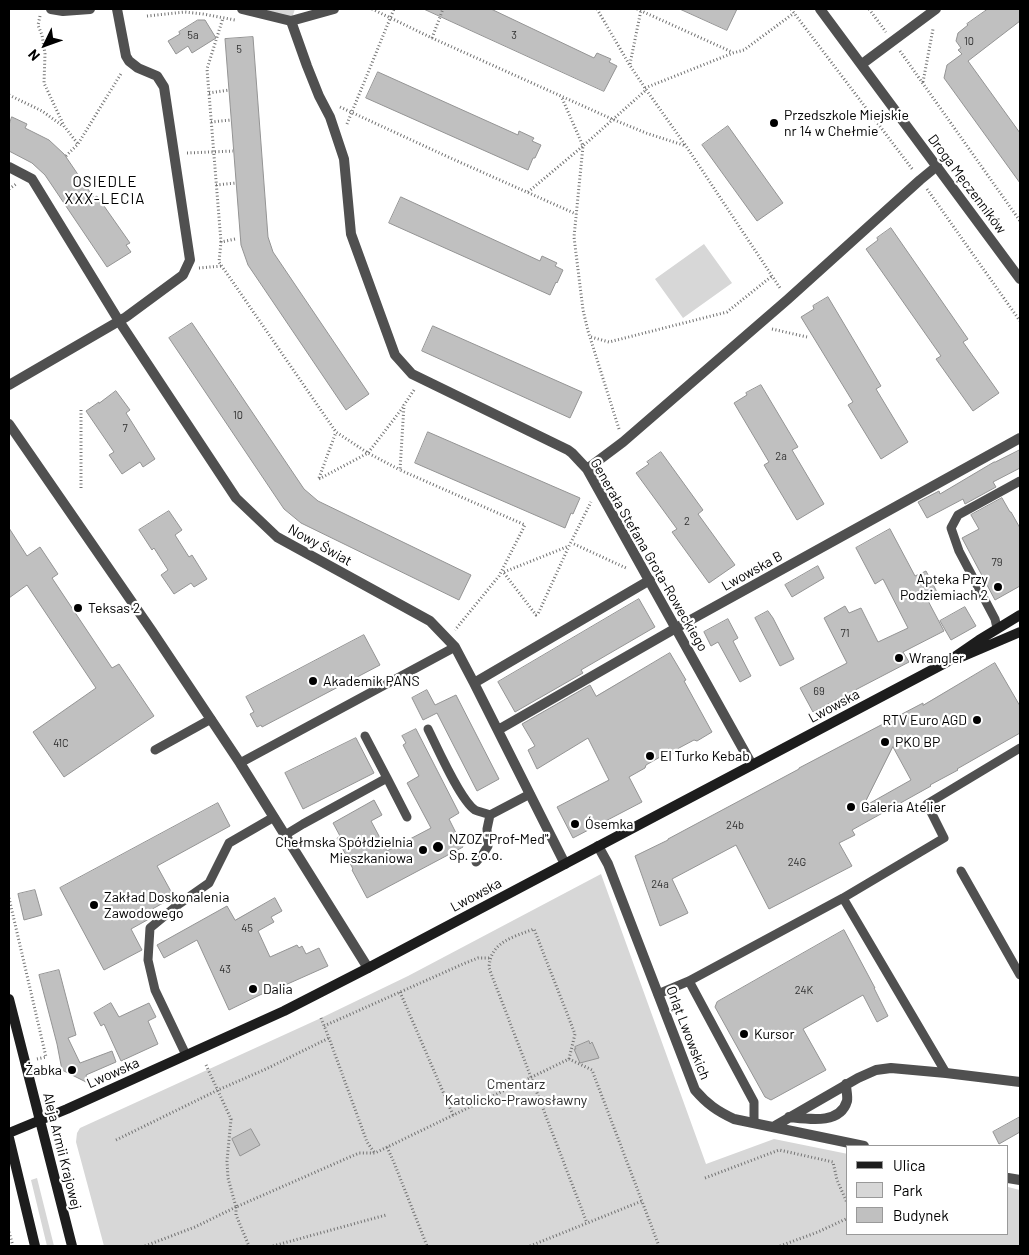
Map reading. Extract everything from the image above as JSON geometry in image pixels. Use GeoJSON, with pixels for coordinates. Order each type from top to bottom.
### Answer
{"type":"FeatureCollection","features":[{"type":"Feature","properties":{"kind":"main road","name":"Lwowska"},"geometry":{"type":"LineString","coordinates":[[9,1133],[40,1121],[284,1011],[368,968],[947,662],[1020,614]]}},
{"type":"Feature","properties":{"kind":"main road","name":"Lwowska"},"geometry":{"type":"LineString","coordinates":[[947,662],[1020,632]]}},
{"type":"Feature","properties":{"kind":"main road","name":"Aleja Armii Krajowej"},"geometry":{"type":"LineString","coordinates":[[9,1000],[72,1246]]}},
{"type":"Feature","properties":{"kind":"main road"},"geometry":{"type":"LineString","coordinates":[[9,1138],[35,1246]]}},
{"type":"Feature","properties":{"kind":"street"},"geometry":{"type":"LineString","coordinates":[[51,9],[63,11],[90,9]]}},
{"type":"Feature","properties":{"kind":"street"},"geometry":{"type":"LineString","coordinates":[[9,385],[126,317],[183,275],[190,260],[164,87],[157,76],[138,68],[129,61],[126,56],[117,9]]}},
{"type":"Feature","properties":{"kind":"street"},"geometry":{"type":"LineString","coordinates":[[242,9],[291,21],[334,9]]}},
{"type":"Feature","properties":{"kind":"street","name":"Droga Męczenników"},"geometry":{"type":"LineString","coordinates":[[820,9],[1020,279]]}},
{"type":"Feature","properties":{"kind":"street"},"geometry":{"type":"LineString","coordinates":[[862,64],[936,9]]}},
{"type":"Feature","properties":{"kind":"street","name":"Generała Stefana Grota-Roweckiego"},"geometry":{"type":"LineString","coordinates":[[291,21],[306,66],[330,118],[344,159],[351,234],[395,355],[412,374],[572,452],[587,469],[752,765]]}},
{"type":"Feature","properties":{"kind":"street"},"geometry":{"type":"LineString","coordinates":[[587,469],[623,442],[787,300],[937,166]]}},
{"type":"Feature","properties":{"kind":"street","name":"Nowy Świat"},"geometry":{"type":"LineString","coordinates":[[9,167],[32,179],[119,321],[236,498],[277,537],[430,621],[455,647],[565,864]]}},
{"type":"Feature","properties":{"kind":"street"},"geometry":{"type":"LineString","coordinates":[[9,424],[211,719],[274,816],[368,968]]}},
{"type":"Feature","properties":{"kind":"street","name":"Lwowska B"},"geometry":{"type":"LineString","coordinates":[[498,730],[676,628],[1020,438]]}},
{"type":"Feature","properties":{"kind":"street"},"geometry":{"type":"LineString","coordinates":[[474,683],[649,579]]}},
{"type":"Feature","properties":{"kind":"street","name":"Orląt Lwowskich"},"geometry":{"type":"LineString","coordinates":[[598,846],[608,864],[695,1090],[718,1111],[734,1119],[859,1145]]}},
{"type":"Feature","properties":{"kind":"street"},"geometry":{"type":"LineString","coordinates":[[773,1127],[846,1084],[876,1070],[891,1068],[946,1072],[1020,1082]]}},
{"type":"Feature","properties":{"kind":"street"},"geometry":{"type":"LineString","coordinates":[[789,1117],[809,1120],[836,1116],[844,1108],[847,1099],[846,1084]]}},
{"type":"Feature","properties":{"kind":"lane"},"geometry":{"type":"LineString","coordinates":[[998,628],[995,618],[959,550],[951,528],[958,514],[1020,481]]}},
{"type":"Feature","properties":{"kind":"lane"},"geometry":{"type":"LineString","coordinates":[[240,763],[455,647]]}},
{"type":"Feature","properties":{"kind":"lane"},"geometry":{"type":"LineString","coordinates":[[155,750],[211,719]]}},
{"type":"Feature","properties":{"kind":"lane"},"geometry":{"type":"LineString","coordinates":[[428,729],[463,797],[475,810],[490,815],[530,794]]}},
{"type":"Feature","properties":{"kind":"lane"},"geometry":{"type":"LineString","coordinates":[[365,736],[407,817]]}},
{"type":"Feature","properties":{"kind":"lane"},"geometry":{"type":"LineString","coordinates":[[658,994],[689,981],[843,898],[944,838],[927,804],[1020,748]]}},
{"type":"Feature","properties":{"kind":"lane"},"geometry":{"type":"LineString","coordinates":[[285,835],[387,778]]}},
{"type":"Feature","properties":{"kind":"lane"},"geometry":{"type":"LineString","coordinates":[[476,862],[488,846],[487,829],[490,815]]}},
{"type":"Feature","properties":{"kind":"lane"},"geometry":{"type":"LineString","coordinates":[[186,1055],[155,990],[148,960],[150,928],[209,883],[229,843],[274,816]]}},
{"type":"Feature","properties":{"kind":"lane"},"geometry":{"type":"LineString","coordinates":[[961,871],[1020,974]]}},
{"type":"Feature","properties":{"kind":"lane"},"geometry":{"type":"LineString","coordinates":[[843,898],[946,1072]]}},
{"type":"Feature","properties":{"kind":"lane"},"geometry":{"type":"LineString","coordinates":[[689,981],[754,1102],[754,1123]]}},
{"type":"Feature","properties":{"kind":"path"},"geometry":{"type":"LineString","coordinates":[[42,9],[38,25],[42,35],[45,54],[44,83],[64,126],[78,144]]}},
{"type":"Feature","properties":{"kind":"path"},"geometry":{"type":"LineString","coordinates":[[372,9],[646,134],[686,146]]}},
{"type":"Feature","properties":{"kind":"path"},"geometry":{"type":"LineString","coordinates":[[344,129],[394,9]]}},
{"type":"Feature","properties":{"kind":"path"},"geometry":{"type":"LineString","coordinates":[[432,38],[443,9]]}},
{"type":"Feature","properties":{"kind":"path"},"geometry":{"type":"LineString","coordinates":[[597,9],[645,89],[686,146],[787,300]]}},
{"type":"Feature","properties":{"kind":"path"},"geometry":{"type":"LineString","coordinates":[[791,9],[920,180],[1020,321]]}},
{"type":"Feature","properties":{"kind":"path"},"geometry":{"type":"LineString","coordinates":[[869,9],[923,82],[1020,221]]}},
{"type":"Feature","properties":{"kind":"path"},"geometry":{"type":"LineString","coordinates":[[629,64],[639,10],[733,53]]}},
{"type":"Feature","properties":{"kind":"path"},"geometry":{"type":"LineString","coordinates":[[147,16],[184,12],[241,22]]}},
{"type":"Feature","properties":{"kind":"path"},"geometry":{"type":"LineString","coordinates":[[528,192],[583,146],[645,89],[744,50],[794,13]]}},
{"type":"Feature","properties":{"kind":"path"},"geometry":{"type":"LineString","coordinates":[[223,18],[207,69],[222,242],[219,262],[336,432],[368,454],[400,470],[525,524],[503,572],[455,631]]}},
{"type":"Feature","properties":{"kind":"path"},"geometry":{"type":"LineString","coordinates":[[923,82],[933,26]]}},
{"type":"Feature","properties":{"kind":"path"},"geometry":{"type":"LineString","coordinates":[[66,156],[78,144],[122,72]]}},
{"type":"Feature","properties":{"kind":"path"},"geometry":{"type":"LineString","coordinates":[[209,93],[229,90]]}},
{"type":"Feature","properties":{"kind":"path"},"geometry":{"type":"LineString","coordinates":[[9,95],[42,111],[64,126]]}},
{"type":"Feature","properties":{"kind":"path"},"geometry":{"type":"LineString","coordinates":[[562,97],[583,146],[574,238],[583,310],[621,434]]}},
{"type":"Feature","properties":{"kind":"path"},"geometry":{"type":"LineString","coordinates":[[334,105],[576,214]]}},
{"type":"Feature","properties":{"kind":"path"},"geometry":{"type":"LineString","coordinates":[[211,122],[231,120]]}},
{"type":"Feature","properties":{"kind":"path"},"geometry":{"type":"LineString","coordinates":[[174,153],[233,152]]}},
{"type":"Feature","properties":{"kind":"path"},"geometry":{"type":"LineString","coordinates":[[216,185],[236,183]]}},
{"type":"Feature","properties":{"kind":"path"},"geometry":{"type":"LineString","coordinates":[[222,242],[235,239]]}},
{"type":"Feature","properties":{"kind":"path"},"geometry":{"type":"LineString","coordinates":[[199,268],[222,266]]}},
{"type":"Feature","properties":{"kind":"path"},"geometry":{"type":"LineString","coordinates":[[591,337],[609,342],[727,312],[772,276]]}},
{"type":"Feature","properties":{"kind":"path"},"geometry":{"type":"LineString","coordinates":[[1016,315],[1020,312]]}},
{"type":"Feature","properties":{"kind":"path"},"geometry":{"type":"LineString","coordinates":[[764,328],[807,337]]}},
{"type":"Feature","properties":{"kind":"path"},"geometry":{"type":"LineString","coordinates":[[336,432],[319,479],[368,454],[414,390]]}},
{"type":"Feature","properties":{"kind":"path"},"geometry":{"type":"LineString","coordinates":[[400,470],[404,405]]}},
{"type":"Feature","properties":{"kind":"path"},"geometry":{"type":"LineString","coordinates":[[81,488],[82,409]]}},
{"type":"Feature","properties":{"kind":"path"},"geometry":{"type":"LineString","coordinates":[[503,572],[536,615],[538,614],[595,494]]}},
{"type":"Feature","properties":{"kind":"path"},"geometry":{"type":"LineString","coordinates":[[574,544],[649,579]]}},
{"type":"Feature","properties":{"kind":"path"},"geometry":{"type":"LineString","coordinates":[[503,572],[569,546]]}},
{"type":"Feature","properties":{"kind":"path"},"geometry":{"type":"LineString","coordinates":[[9,898],[46,1057]]}},
{"type":"Feature","properties":{"kind":"path"},"geometry":{"type":"LineString","coordinates":[[144,1246],[195,1227],[236,1206],[359,1153],[375,1153],[531,1078],[569,1059],[575,1034],[534,928],[507,940],[496,948],[489,958],[489,968],[531,1078],[587,1223]]}},
{"type":"Feature","properties":{"kind":"path"},"geometry":{"type":"LineString","coordinates":[[324,1026],[478,958],[489,958]]}},
{"type":"Feature","properties":{"kind":"path"},"geometry":{"type":"LineString","coordinates":[[400,992],[453,1115]]}},
{"type":"Feature","properties":{"kind":"path"},"geometry":{"type":"LineString","coordinates":[[321,1018],[367,1142],[375,1153]]}},
{"type":"Feature","properties":{"kind":"path"},"geometry":{"type":"LineString","coordinates":[[116,1140],[329,1038]]}},
{"type":"Feature","properties":{"kind":"path"},"geometry":{"type":"LineString","coordinates":[[569,1059],[592,1070],[659,1246]]}},
{"type":"Feature","properties":{"kind":"path"},"geometry":{"type":"LineString","coordinates":[[206,1065],[231,1119],[227,1161],[228,1178],[236,1206],[236,1215],[249,1246]]}},
{"type":"Feature","properties":{"kind":"path"},"geometry":{"type":"LineString","coordinates":[[387,1147],[396,1165],[427,1246]]}},
{"type":"Feature","properties":{"kind":"path"},"geometry":{"type":"LineString","coordinates":[[705,1178],[779,1150],[833,1162],[846,1201]]}},
{"type":"Feature","properties":{"kind":"path"},"geometry":{"type":"LineString","coordinates":[[530,1246],[642,1201]]}},
{"type":"Feature","properties":{"kind":"path"},"geometry":{"type":"LineString","coordinates":[[274,1246],[386,1215]]}},
{"type":"Feature","properties":{"kind":"path"},"geometry":{"type":"LineString","coordinates":[[780,1246],[846,1219]]}},
{"type":"Feature","properties":{"kind":"path"},"geometry":{"type":"LineString","coordinates":[[9,1232],[12,1246]]}},
{"type":"Feature","properties":{"kind":"green space"},"geometry":{"type":"Polygon","coordinates":[[[243,9],[295,9],[291,21],[243,9]]]}},
{"type":"Feature","properties":{"kind":"green space"},"geometry":{"type":"Polygon","coordinates":[[[704,244],[732,283],[683,318],[655,279],[704,244]]]}},
{"type":"Feature","properties":{"kind":"green space","name":"Cmentarz Katolicko-Prawosławny"},"geometry":{"type":"Polygon","coordinates":[[[601,874],[706,1164],[774,1139],[846,1154],[846,1235],[1009,1235],[1009,1187],[1020,1190],[1020,1246],[104,1246],[76,1142],[77,1133],[80,1128],[321,1018],[408,976],[601,874]]]}},
{"type":"Feature","properties":{"kind":"green space"},"geometry":{"type":"Polygon","coordinates":[[[37,1178],[54,1246],[47,1246],[31,1180],[37,1178]]]}},
{"type":"Feature","properties":{"kind":"building"},"geometry":{"type":"Polygon","coordinates":[[[424,9],[491,9],[594,58],[597,53],[611,59],[609,62],[617,66],[604,91],[424,9]]]}},
{"type":"Feature","properties":{"kind":"building"},"geometry":{"type":"Polygon","coordinates":[[[680,9],[737,9],[727,30],[680,9]]]}},
{"type":"Feature","properties":{"kind":"building"},"geometry":{"type":"Polygon","coordinates":[[[988,9],[1020,9],[1020,21],[968,61],[1020,133],[1020,183],[944,78],[947,65],[962,54],[958,50],[961,48],[956,41],[958,33],[988,9]]]}},
{"type":"Feature","properties":{"kind":"building"},"geometry":{"type":"Polygon","coordinates":[[[198,20],[205,20],[216,38],[192,53],[188,46],[176,54],[168,41],[198,20]]]}},
{"type":"Feature","properties":{"kind":"building"},"geometry":{"type":"Polygon","coordinates":[[[253,37],[268,237],[273,252],[369,394],[346,410],[248,265],[241,245],[225,39],[253,37]]]}},
{"type":"Feature","properties":{"kind":"building"},"geometry":{"type":"Polygon","coordinates":[[[378,72],[518,135],[519,131],[534,138],[532,141],[541,145],[528,170],[366,98],[378,72]]]}},
{"type":"Feature","properties":{"kind":"building"},"geometry":{"type":"Polygon","coordinates":[[[12,117],[27,124],[25,128],[49,140],[64,154],[94,198],[97,196],[130,243],[126,245],[131,252],[107,267],[45,175],[32,163],[9,151],[9,125],[12,117]]]}},
{"type":"Feature","properties":{"kind":"building"},"geometry":{"type":"Polygon","coordinates":[[[728,126],[783,203],[757,221],[702,145],[728,126]]]}},
{"type":"Feature","properties":{"kind":"building"},"geometry":{"type":"Polygon","coordinates":[[[401,197],[540,261],[542,256],[557,263],[555,266],[563,270],[550,295],[389,223],[401,197]]]}},
{"type":"Feature","properties":{"kind":"building"},"geometry":{"type":"Polygon","coordinates":[[[891,228],[968,339],[963,342],[999,393],[973,411],[936,359],[941,356],[866,249],[891,228]]]}},
{"type":"Feature","properties":{"kind":"building"},"geometry":{"type":"Polygon","coordinates":[[[828,297],[881,386],[876,389],[908,442],[881,459],[848,405],[853,402],[801,317],[814,309],[813,306],[828,297]]]}},
{"type":"Feature","properties":{"kind":"building"},"geometry":{"type":"Polygon","coordinates":[[[192,323],[304,489],[318,501],[471,575],[459,600],[301,523],[284,509],[169,338],[192,323]]]}},
{"type":"Feature","properties":{"kind":"building"},"geometry":{"type":"Polygon","coordinates":[[[433,326],[582,392],[570,418],[422,351],[433,326]]]}},
{"type":"Feature","properties":{"kind":"building"},"geometry":{"type":"Polygon","coordinates":[[[761,385],[798,447],[792,450],[824,504],[797,520],[764,465],[769,462],[734,403],[747,395],[746,393],[761,385]]]}},
{"type":"Feature","properties":{"kind":"building"},"geometry":{"type":"Polygon","coordinates":[[[116,391],[130,410],[126,413],[155,459],[143,467],[140,462],[122,474],[109,455],[114,452],[86,411],[116,391]]]}},
{"type":"Feature","properties":{"kind":"building"},"geometry":{"type":"Polygon","coordinates":[[[428,432],[580,498],[565,528],[415,463],[428,432]]]}},
{"type":"Feature","properties":{"kind":"building"},"geometry":{"type":"Polygon","coordinates":[[[1020,450],[1020,468],[993,482],[996,487],[965,504],[963,499],[927,518],[918,502],[939,491],[940,494],[994,462],[1020,450]]]}},
{"type":"Feature","properties":{"kind":"building"},"geometry":{"type":"Polygon","coordinates":[[[661,452],[703,510],[698,514],[735,565],[709,583],[672,532],[677,529],[636,473],[661,452]]]}},
{"type":"Feature","properties":{"kind":"building"},"geometry":{"type":"Polygon","coordinates":[[[1002,498],[1020,528],[1020,586],[995,600],[962,538],[979,529],[971,515],[1002,498]]]}},
{"type":"Feature","properties":{"kind":"building"},"geometry":{"type":"Polygon","coordinates":[[[169,511],[182,530],[175,535],[189,557],[192,555],[207,579],[194,587],[191,583],[174,594],[161,575],[168,570],[154,548],[152,550],[139,530],[169,511]]]}},
{"type":"Feature","properties":{"kind":"building"},"geometry":{"type":"Polygon","coordinates":[[[9,528],[27,556],[40,547],[58,574],[52,578],[112,668],[119,664],[154,716],[64,777],[33,732],[96,688],[27,585],[9,598],[9,528]]]}},
{"type":"Feature","properties":{"kind":"building"},"geometry":{"type":"Polygon","coordinates":[[[890,529],[915,576],[926,571],[937,592],[926,597],[944,631],[903,652],[909,662],[813,712],[800,688],[847,663],[824,618],[845,606],[849,613],[861,608],[878,642],[908,628],[883,579],[875,584],[856,548],[890,529]]]}},
{"type":"Feature","properties":{"kind":"building"},"geometry":{"type":"Polygon","coordinates":[[[818,566],[824,578],[792,597],[785,585],[818,566]]]}},
{"type":"Feature","properties":{"kind":"building"},"geometry":{"type":"Polygon","coordinates":[[[639,599],[655,627],[581,670],[583,673],[515,712],[498,682],[639,599]]]}},
{"type":"Feature","properties":{"kind":"building"},"geometry":{"type":"Polygon","coordinates":[[[965,607],[976,626],[951,640],[940,621],[965,607]]]}},
{"type":"Feature","properties":{"kind":"building"},"geometry":{"type":"Polygon","coordinates":[[[768,611],[794,659],[780,666],[755,618],[768,611]]]}},
{"type":"Feature","properties":{"kind":"building"},"geometry":{"type":"Polygon","coordinates":[[[728,619],[738,638],[733,641],[751,676],[740,682],[718,642],[711,646],[704,632],[728,619]]]}},
{"type":"Feature","properties":{"kind":"building","name":"Akademik PANS"},"geometry":{"type":"Polygon","coordinates":[[[364,635],[380,665],[262,727],[261,725],[257,727],[250,714],[254,712],[246,697],[364,635]]]}},
{"type":"Feature","properties":{"kind":"building"},"geometry":{"type":"Polygon","coordinates":[[[670,653],[712,732],[697,741],[694,740],[679,748],[670,756],[660,757],[629,777],[642,802],[573,838],[557,807],[609,780],[588,738],[537,769],[528,750],[535,746],[522,724],[590,685],[596,696],[670,653]]]}},
{"type":"Feature","properties":{"kind":"building"},"geometry":{"type":"Polygon","coordinates":[[[995,663],[1020,706],[1020,733],[852,830],[855,835],[839,843],[852,866],[769,909],[736,845],[672,879],[688,913],[660,926],[635,856],[923,703],[923,705],[995,663]],[[893,747],[863,807],[911,780],[893,747]]]}},
{"type":"Feature","properties":{"kind":"building"},"geometry":{"type":"Polygon","coordinates":[[[427,690],[435,705],[456,695],[499,779],[477,791],[437,713],[423,720],[412,698],[427,690]]]}},
{"type":"Feature","properties":{"kind":"building","name":"Chełmska Spółdzielnia Mieszkaniowa"},"geometry":{"type":"Polygon","coordinates":[[[416,729],[459,813],[449,819],[463,847],[367,898],[337,838],[340,836],[333,823],[374,800],[382,815],[371,821],[387,851],[431,828],[407,783],[419,776],[403,745],[406,743],[402,736],[416,729]]]}},
{"type":"Feature","properties":{"kind":"building"},"geometry":{"type":"Polygon","coordinates":[[[356,738],[374,773],[303,809],[285,773],[356,738]]]}},
{"type":"Feature","properties":{"kind":"building"},"geometry":{"type":"Polygon","coordinates":[[[218,803],[230,826],[157,866],[174,897],[145,913],[149,919],[131,929],[142,950],[104,970],[60,888],[218,803]]]}},
{"type":"Feature","properties":{"kind":"building"},"geometry":{"type":"Polygon","coordinates":[[[35,890],[42,915],[24,920],[18,894],[35,890]]]}},
{"type":"Feature","properties":{"kind":"building"},"geometry":{"type":"Polygon","coordinates":[[[275,898],[282,911],[271,917],[274,922],[258,931],[270,957],[297,945],[299,948],[302,946],[306,954],[319,948],[328,966],[267,995],[266,992],[229,1010],[197,940],[164,958],[157,945],[227,906],[235,920],[275,898]]]}},
{"type":"Feature","properties":{"kind":"building"},"geometry":{"type":"Polygon","coordinates":[[[844,930],[888,1016],[877,1022],[863,995],[803,1029],[826,1070],[771,1100],[765,1097],[715,1007],[717,1002],[844,930]]]}},
{"type":"Feature","properties":{"kind":"building"},"geometry":{"type":"Polygon","coordinates":[[[59,970],[76,1035],[68,1038],[80,1063],[112,1051],[116,1062],[86,1075],[90,1084],[62,1070],[39,975],[59,970]]]}},
{"type":"Feature","properties":{"kind":"building"},"geometry":{"type":"Polygon","coordinates":[[[111,1003],[119,1017],[149,1003],[156,1017],[148,1021],[158,1044],[121,1061],[104,1024],[101,1026],[94,1013],[111,1003]]]}},
{"type":"Feature","properties":{"kind":"building"},"geometry":{"type":"Polygon","coordinates":[[[589,1041],[590,1044],[592,1042],[599,1058],[580,1063],[574,1049],[589,1041]]]}},
{"type":"Feature","properties":{"kind":"building"},"geometry":{"type":"Polygon","coordinates":[[[1020,1117],[1020,1132],[999,1144],[993,1132],[1020,1117]]]}},
{"type":"Feature","properties":{"kind":"building"},"geometry":{"type":"Polygon","coordinates":[[[251,1129],[260,1145],[240,1156],[232,1139],[251,1129]]]}},
{"type":"Feature","properties":{"kind":"place","name":"Przedszkole Miejskie nr 14 w Chełmie"},"geometry":{"type":"Point","coordinates":[774,123]}},
{"type":"Feature","properties":{"kind":"place","name":"Apteka Przy Podziemiach 2"},"geometry":{"type":"Point","coordinates":[998,587]}},
{"type":"Feature","properties":{"kind":"place","name":"Teksas 2"},"geometry":{"type":"Point","coordinates":[78,608]}},
{"type":"Feature","properties":{"kind":"place","name":"Wrangler"},"geometry":{"type":"Point","coordinates":[899,658]}},
{"type":"Feature","properties":{"kind":"place","name":"Akademik PANS"},"geometry":{"type":"Point","coordinates":[313,681]}},
{"type":"Feature","properties":{"kind":"place","name":"RTV Euro AGD"},"geometry":{"type":"Point","coordinates":[977,720]}},
{"type":"Feature","properties":{"kind":"place","name":"PKO BP"},"geometry":{"type":"Point","coordinates":[885,742]}},
{"type":"Feature","properties":{"kind":"place","name":"El Turko Kebab"},"geometry":{"type":"Point","coordinates":[650,756]}},
{"type":"Feature","properties":{"kind":"place","name":"Galeria Atelier"},"geometry":{"type":"Point","coordinates":[851,807]}},
{"type":"Feature","properties":{"kind":"place","name":"Ósemka"},"geometry":{"type":"Point","coordinates":[575,824]}},
{"type":"Feature","properties":{"kind":"place","name":"NZOZ \"Prof-Med\" Sp. z o.o."},"geometry":{"type":"Point","coordinates":[438,847]}},
{"type":"Feature","properties":{"kind":"place","name":"Chełmska Spółdzielnia Mieszkaniowa"},"geometry":{"type":"Point","coordinates":[423,850]}},
{"type":"Feature","properties":{"kind":"place","name":"Zakład Doskonalenia Zawodowego"},"geometry":{"type":"Point","coordinates":[94,905]}},
{"type":"Feature","properties":{"kind":"place","name":"Dalia"},"geometry":{"type":"Point","coordinates":[253,989]}},
{"type":"Feature","properties":{"kind":"place","name":"Kursor"},"geometry":{"type":"Point","coordinates":[744,1034]}},
{"type":"Feature","properties":{"kind":"place","name":"Żabka"},"geometry":{"type":"Point","coordinates":[72,1070]}},
{"type":"Feature","properties":{"kind":"district","name":"OSIEDLE XXX-LECIA"},"geometry":{"type":"Point","coordinates":[105,190]}}]}
